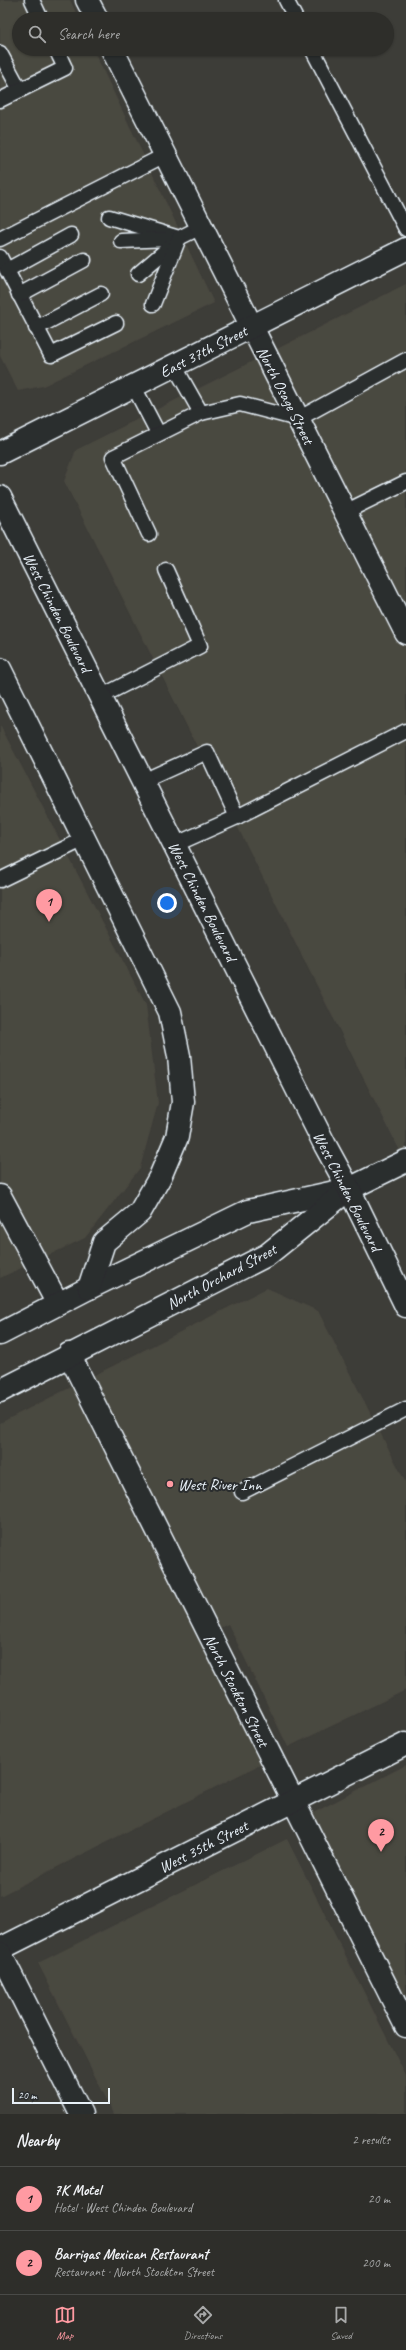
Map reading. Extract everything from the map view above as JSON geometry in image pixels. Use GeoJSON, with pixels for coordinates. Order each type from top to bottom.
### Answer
{"type":"FeatureCollection","features":[{"type":"Feature","properties":{"kind":"street"},"geometry":{"type":"LineString","coordinates":[[87,0],[93,12]]}},
{"type":"Feature","properties":{"kind":"street","name":"North Osage Street"},"geometry":{"type":"LineString","coordinates":[[116,56],[406,633]]}},
{"type":"Feature","properties":{"kind":"street","name":"East 37th Street"},"geometry":{"type":"LineString","coordinates":[[0,452],[406,248]]}},
{"type":"Feature","properties":{"kind":"street","name":"West Chinden Boulevard"},"geometry":{"type":"LineString","coordinates":[[0,497],[325,1145],[350,1189],[406,1306]]}},
{"type":"Feature","properties":{"kind":"street"},"geometry":{"type":"LineString","coordinates":[[0,669],[170,1012],[180,1056],[183,1102],[177,1137],[160,1177],[140,1212],[104,1242],[88,1288]]}},
{"type":"Feature","properties":{"kind":"street"},"geometry":{"type":"LineString","coordinates":[[5,1329],[248,1212],[350,1189],[406,1162]]}},
{"type":"Feature","properties":{"kind":"street","name":"North Orchard Street"},"geometry":{"type":"LineString","coordinates":[[0,1391],[68,1354],[267,1255],[350,1189]]}},
{"type":"Feature","properties":{"kind":"street"},"geometry":{"type":"LineString","coordinates":[[0,1196],[58,1304]]}},
{"type":"Feature","properties":{"kind":"street","name":"North Stockton Street"},"geometry":{"type":"LineString","coordinates":[[68,1354],[406,2026]]}},
{"type":"Feature","properties":{"kind":"street","name":"West 35th Street"},"geometry":{"type":"LineString","coordinates":[[0,1950],[406,1744]]}},
{"type":"Feature","properties":{"kind":"street"},"geometry":{"type":"LineString","coordinates":[[0,1953],[81,2114]]}},
{"type":"Feature","properties":{"kind":"lane"},"geometry":{"type":"LineString","coordinates":[[32,0],[38,12]]}},
{"type":"Feature","properties":{"kind":"lane"},"geometry":{"type":"LineString","coordinates":[[286,0],[292,12]]}},
{"type":"Feature","properties":{"kind":"lane"},"geometry":{"type":"LineString","coordinates":[[0,53],[20,90]]}},
{"type":"Feature","properties":{"kind":"lane"},"geometry":{"type":"LineString","coordinates":[[0,100],[65,68],[59,56]]}},
{"type":"Feature","properties":{"kind":"lane"},"geometry":{"type":"LineString","coordinates":[[316,56],[406,229]]}},
{"type":"Feature","properties":{"kind":"lane"},"geometry":{"type":"LineString","coordinates":[[0,239],[165,155]]}},
{"type":"Feature","properties":{"kind":"lane"},"geometry":{"type":"LineString","coordinates":[[109,217],[179,238]]}},
{"type":"Feature","properties":{"kind":"lane"},"geometry":{"type":"LineString","coordinates":[[138,274],[179,238],[201,227]]}},
{"type":"Feature","properties":{"kind":"lane"},"geometry":{"type":"LineString","coordinates":[[71,235],[2,262],[51,355],[116,323]]}},
{"type":"Feature","properties":{"kind":"lane"},"geometry":{"type":"LineString","coordinates":[[121,241],[179,238]]}},
{"type":"Feature","properties":{"kind":"lane"},"geometry":{"type":"LineString","coordinates":[[153,304],[179,238]]}},
{"type":"Feature","properties":{"kind":"lane"},"geometry":{"type":"LineString","coordinates":[[19,295],[84,260]]}},
{"type":"Feature","properties":{"kind":"lane"},"geometry":{"type":"LineString","coordinates":[[36,328],[101,294]]}},
{"type":"Feature","properties":{"kind":"lane"},"geometry":{"type":"LineString","coordinates":[[149,534],[113,457],[158,433],[201,414],[240,404],[298,419],[406,360]]}},
{"type":"Feature","properties":{"kind":"lane"},"geometry":{"type":"LineString","coordinates":[[174,365],[201,414]]}},
{"type":"Feature","properties":{"kind":"lane"},"geometry":{"type":"LineString","coordinates":[[133,385],[158,433]]}},
{"type":"Feature","properties":{"kind":"lane"},"geometry":{"type":"LineString","coordinates":[[345,512],[406,482]]}},
{"type":"Feature","properties":{"kind":"lane"},"geometry":{"type":"LineString","coordinates":[[100,697],[200,646],[166,570]]}},
{"type":"Feature","properties":{"kind":"lane"},"geometry":{"type":"LineString","coordinates":[[174,845],[237,817],[406,731]]}},
{"type":"Feature","properties":{"kind":"lane"},"geometry":{"type":"LineString","coordinates":[[143,781],[207,752],[237,817]]}},
{"type":"Feature","properties":{"kind":"lane"},"geometry":{"type":"LineString","coordinates":[[0,880],[84,839]]}},
{"type":"Feature","properties":{"kind":"lane"},"geometry":{"type":"LineString","coordinates":[[242,1492],[406,1410]]}},
{"type":"Feature","properties":{"kind":"shaded area"},"geometry":{"type":"Polygon","coordinates":[[[0,0],[70,0],[76,12],[12,12],[12,56],[96,56],[214,303],[43,386],[18,391],[0,356],[0,0]]]}},
{"type":"Feature","properties":{"kind":"shaded area"},"geometry":{"type":"Polygon","coordinates":[[[406,284],[406,1163],[64,481],[76,450],[406,284]]]}},
{"type":"Feature","properties":{"kind":"shaded area"},"geometry":{"type":"Polygon","coordinates":[[[0,725],[146,1005],[158,1103],[140,1168],[85,1238],[0,1278],[0,725]]]}},
{"type":"Feature","properties":{"kind":"shaded area"},"geometry":{"type":"Polygon","coordinates":[[[267,1288],[318,1311],[406,1483],[406,1690],[288,1747],[228,1624],[202,1637],[265,1762],[0,1896],[0,1423],[267,1288]]]}},
{"type":"Feature","properties":{"kind":"shaded area"},"geometry":{"type":"Polygon","coordinates":[[[406,1765],[406,1998],[311,1814],[406,1765]]]}},
{"type":"Feature","properties":{"kind":"shaded area"},"geometry":{"type":"Polygon","coordinates":[[[287,1839],[406,2076],[406,2114],[114,2114],[38,1963],[287,1839]]]}},
{"type":"Feature","properties":{"kind":"place","name":"7K Motel"},"geometry":{"type":"Point","coordinates":[49,922]}},
{"type":"Feature","properties":{"kind":"place","name":"West River Inn"},"geometry":{"type":"Point","coordinates":[170,1484]}},
{"type":"Feature","properties":{"kind":"place","name":"Barrigas Mexican Restaurant"},"geometry":{"type":"Point","coordinates":[381,1852]}}]}
